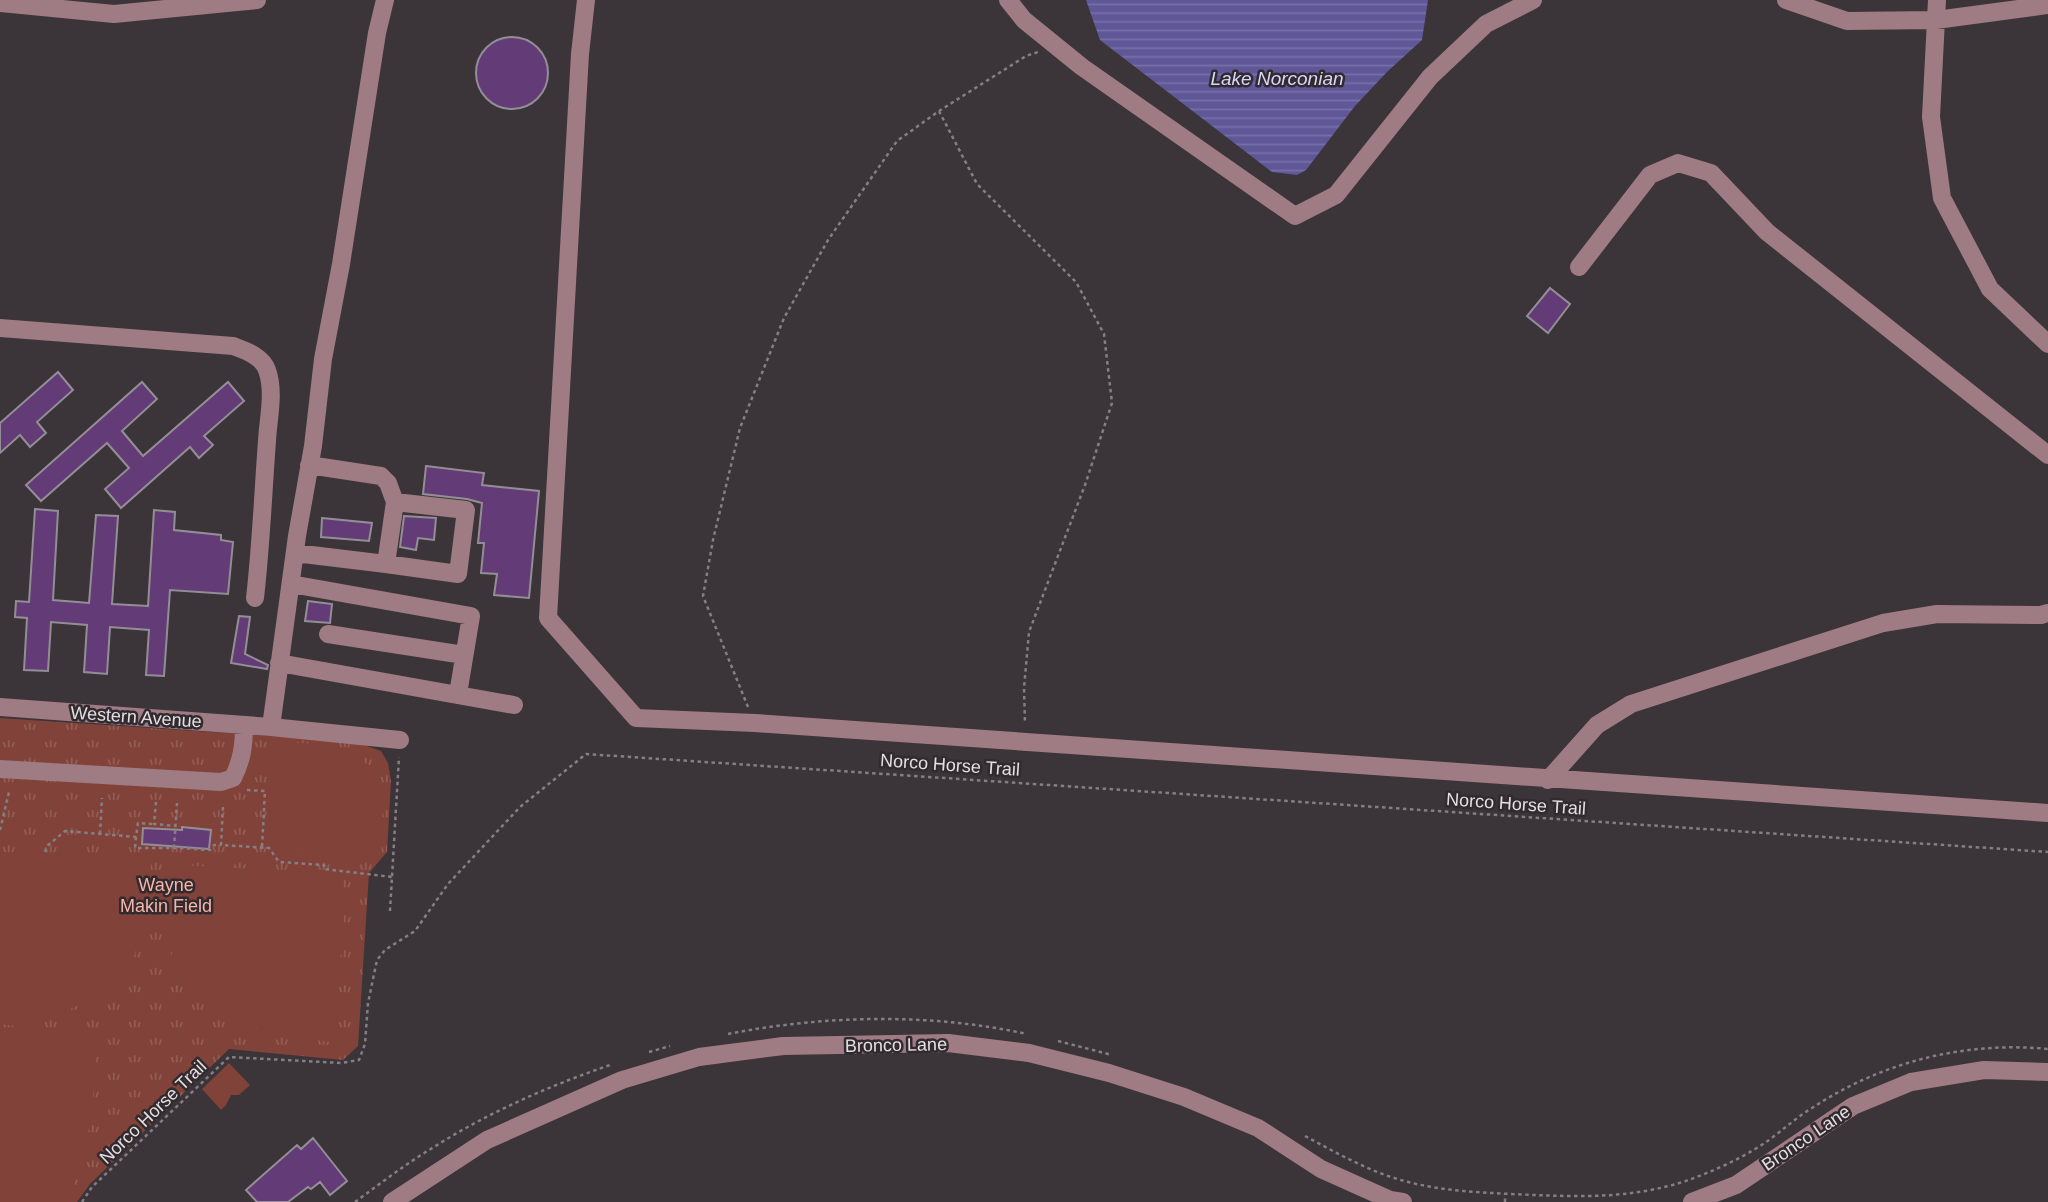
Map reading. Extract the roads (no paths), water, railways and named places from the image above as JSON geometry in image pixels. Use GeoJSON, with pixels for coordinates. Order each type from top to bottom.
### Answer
{"type":"FeatureCollection","features":[{"type":"Feature","properties":{"kind":"street"},"geometry":{"type":"LineString","coordinates":[[0,3],[114,14],[257,0]]}},
{"type":"Feature","properties":{"kind":"street"},"geometry":{"type":"LineString","coordinates":[[271,727],[323,359],[341,264],[377,33],[385,0]]}},
{"type":"Feature","properties":{"kind":"street"},"geometry":{"type":"LineString","coordinates":[[586,0],[579,68],[548,618],[636,718],[755,723],[2048,813]]}},
{"type":"Feature","properties":{"kind":"street"},"geometry":{"type":"LineString","coordinates":[[1008,0],[1024,20],[1082,67],[1295,216],[1336,195],[1430,77],[1486,24],[1533,0]]}},
{"type":"Feature","properties":{"kind":"street"},"geometry":{"type":"LineString","coordinates":[[1786,0],[1847,21],[1936,20],[2048,5]]}},
{"type":"Feature","properties":{"kind":"street"},"geometry":{"type":"LineString","coordinates":[[1937,0],[1931,117],[1942,198],[1990,289],[2048,344]]}},
{"type":"Feature","properties":{"kind":"street"},"geometry":{"type":"LineString","coordinates":[[1579,267],[1650,176],[1678,163],[1711,173],[1767,232],[2048,455]]}},
{"type":"Feature","properties":{"kind":"street"},"geometry":{"type":"LineString","coordinates":[[0,328],[233,346],[254,354],[266,367],[270,382],[262,535],[255,598]]}},
{"type":"Feature","properties":{"kind":"street"},"geometry":{"type":"LineString","coordinates":[[309,465],[381,476],[388,483],[395,502],[386,564]]}},
{"type":"Feature","properties":{"kind":"street"},"geometry":{"type":"LineString","coordinates":[[295,553],[458,574],[466,510],[395,502]]}},
{"type":"Feature","properties":{"kind":"street"},"geometry":{"type":"LineString","coordinates":[[291,584],[471,616],[458,694]]}},
{"type":"Feature","properties":{"kind":"street"},"geometry":{"type":"LineString","coordinates":[[1548,780],[1597,725],[1631,704],[1884,623],[1937,614],[2048,613]]}},
{"type":"Feature","properties":{"kind":"street"},"geometry":{"type":"LineString","coordinates":[[328,634],[464,655]]}},
{"type":"Feature","properties":{"kind":"street"},"geometry":{"type":"LineString","coordinates":[[279,663],[514,705]]}},
{"type":"Feature","properties":{"kind":"street","name":"Western Avenue"},"geometry":{"type":"LineString","coordinates":[[0,707],[271,727],[400,740]]}},
{"type":"Feature","properties":{"kind":"street"},"geometry":{"type":"LineString","coordinates":[[0,769],[221,782],[233,778],[239,766],[243,753],[244,725]]}},
{"type":"Feature","properties":{"kind":"street","name":"Bronco Lane"},"geometry":{"type":"LineString","coordinates":[[392,1202],[487,1140],[622,1080],[699,1057],[783,1046],[948,1043],[1029,1053],[1109,1073],[1184,1097],[1258,1128],[1321,1169],[1390,1200],[1403,1202]]}},
{"type":"Feature","properties":{"kind":"street","name":"Bronco Lane"},"geometry":{"type":"LineString","coordinates":[[1692,1202],[1736,1185],[1853,1105],[1911,1083],[1983,1070],[2048,1072]]}},
{"type":"Feature","properties":{"kind":"water","name":"Lake Norconian"},"geometry":{"type":"Polygon","coordinates":[[[1086,0],[1428,0],[1422,40],[1355,106],[1306,170],[1297,175],[1272,172],[1100,40],[1086,0]]]}},
{"type":"Feature","properties":{"kind":"park label","name":"Wayne Makin Field"},"geometry":{"type":"Point","coordinates":[166,896]}}]}
